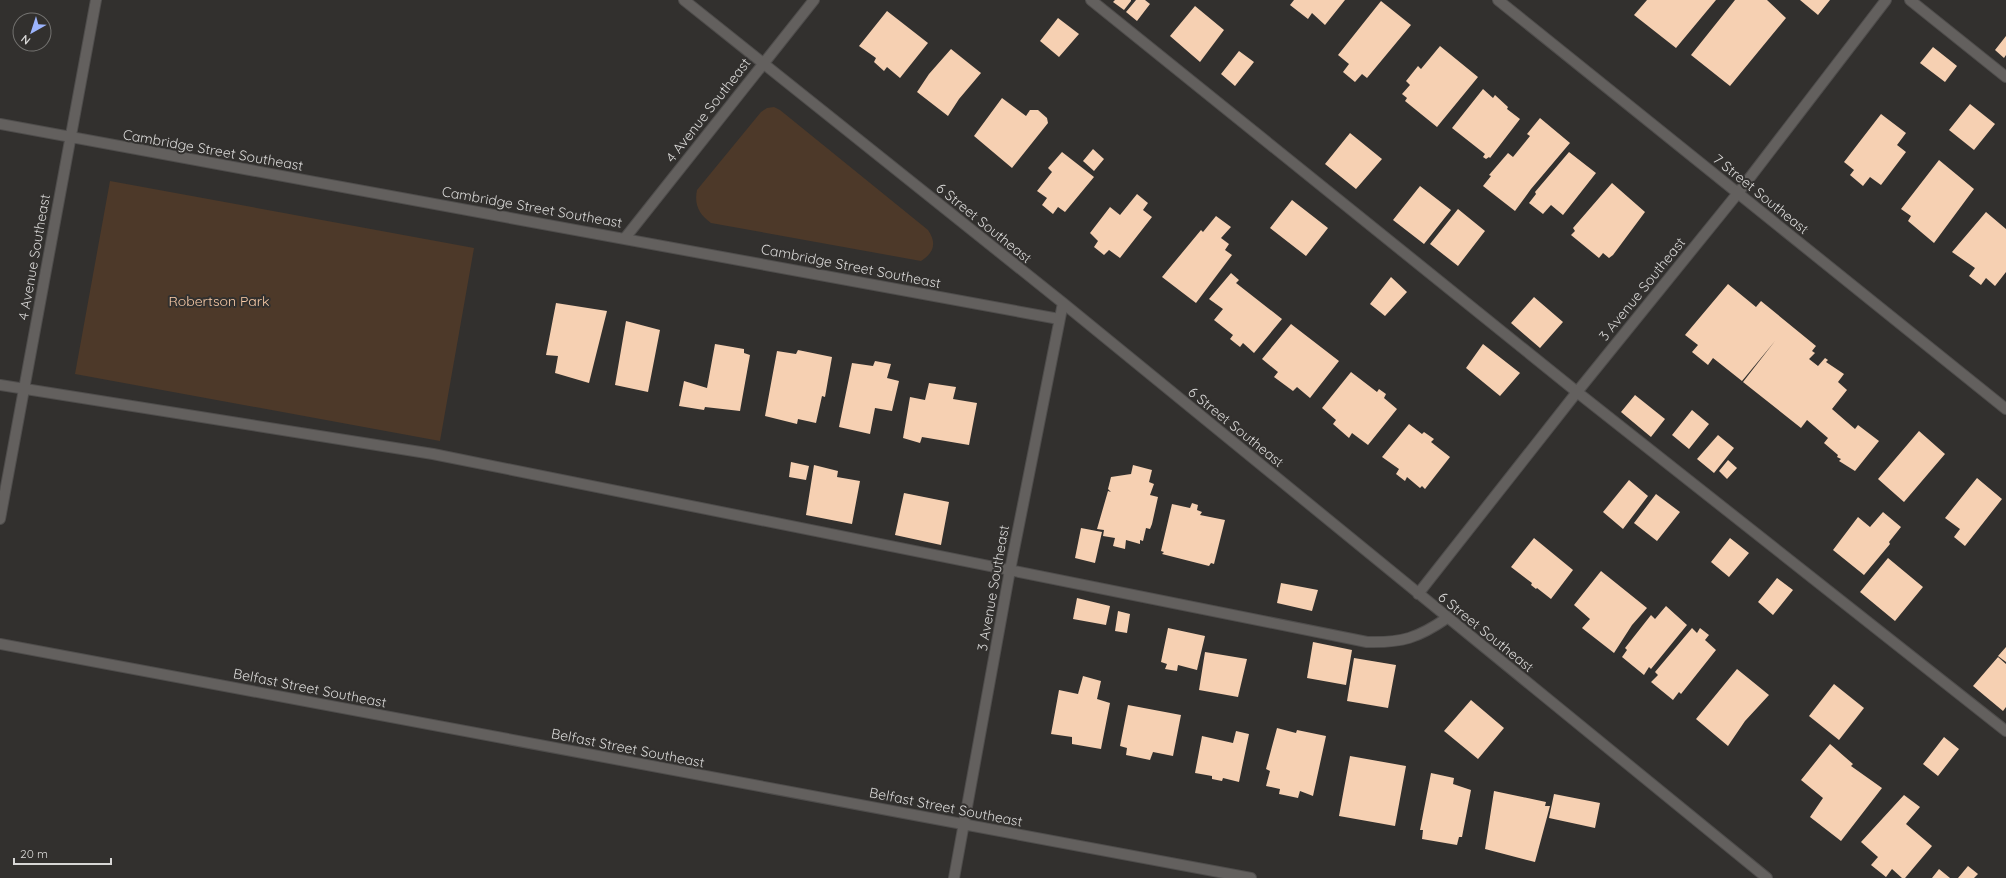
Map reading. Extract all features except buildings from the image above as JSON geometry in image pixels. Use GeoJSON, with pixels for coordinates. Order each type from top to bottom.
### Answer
{"type":"FeatureCollection","features":[{"type":"Feature","properties":{"kind":"street","name":"4 Avenue Southeast"},"geometry":{"type":"LineString","coordinates":[[0,519],[96,0]]}},
{"type":"Feature","properties":{"kind":"street","name":"6 Street Southeast"},"geometry":{"type":"LineString","coordinates":[[684,0],[762,64],[1063,303],[1767,878]]}},
{"type":"Feature","properties":{"kind":"street","name":"4 Avenue Southeast"},"geometry":{"type":"LineString","coordinates":[[625,238],[814,0]]}},
{"type":"Feature","properties":{"kind":"street"},"geometry":{"type":"LineString","coordinates":[[1091,0],[1577,392],[2006,731]]}},
{"type":"Feature","properties":{"kind":"street","name":"7 Street Southeast"},"geometry":{"type":"LineString","coordinates":[[1498,0],[2006,409]]}},
{"type":"Feature","properties":{"kind":"street","name":"3 Avenue Southeast"},"geometry":{"type":"LineString","coordinates":[[1418,594],[1577,392],[1738,193],[1886,0]]}},
{"type":"Feature","properties":{"kind":"street"},"geometry":{"type":"LineString","coordinates":[[1910,0],[2006,77]]}},
{"type":"Feature","properties":{"kind":"street","name":"Cambridge Street Southeast"},"geometry":{"type":"LineString","coordinates":[[0,124],[1059,319]]}},
{"type":"Feature","properties":{"kind":"street","name":"3 Avenue Southeast"},"geometry":{"type":"LineString","coordinates":[[954,878],[1010,570],[1063,303]]}},
{"type":"Feature","properties":{"kind":"street"},"geometry":{"type":"LineString","coordinates":[[0,385],[433,454],[1367,642],[1404,641],[1429,631],[1447,618]]}},
{"type":"Feature","properties":{"kind":"street","name":"Belfast Street Southeast"},"geometry":{"type":"LineString","coordinates":[[0,644],[1251,878]]}},
{"type":"Feature","properties":{"kind":"green space"},"geometry":{"type":"Polygon","coordinates":[[[774,107],[780,110],[928,230],[933,239],[933,247],[929,255],[921,261],[711,223],[707,220],[698,209],[696,200],[697,190],[761,112],[767,108],[774,107]]]}},
{"type":"Feature","properties":{"kind":"green space","name":"Robertson Park"},"geometry":{"type":"Polygon","coordinates":[[[110,181],[474,248],[440,441],[75,374],[110,181]]]}}]}
